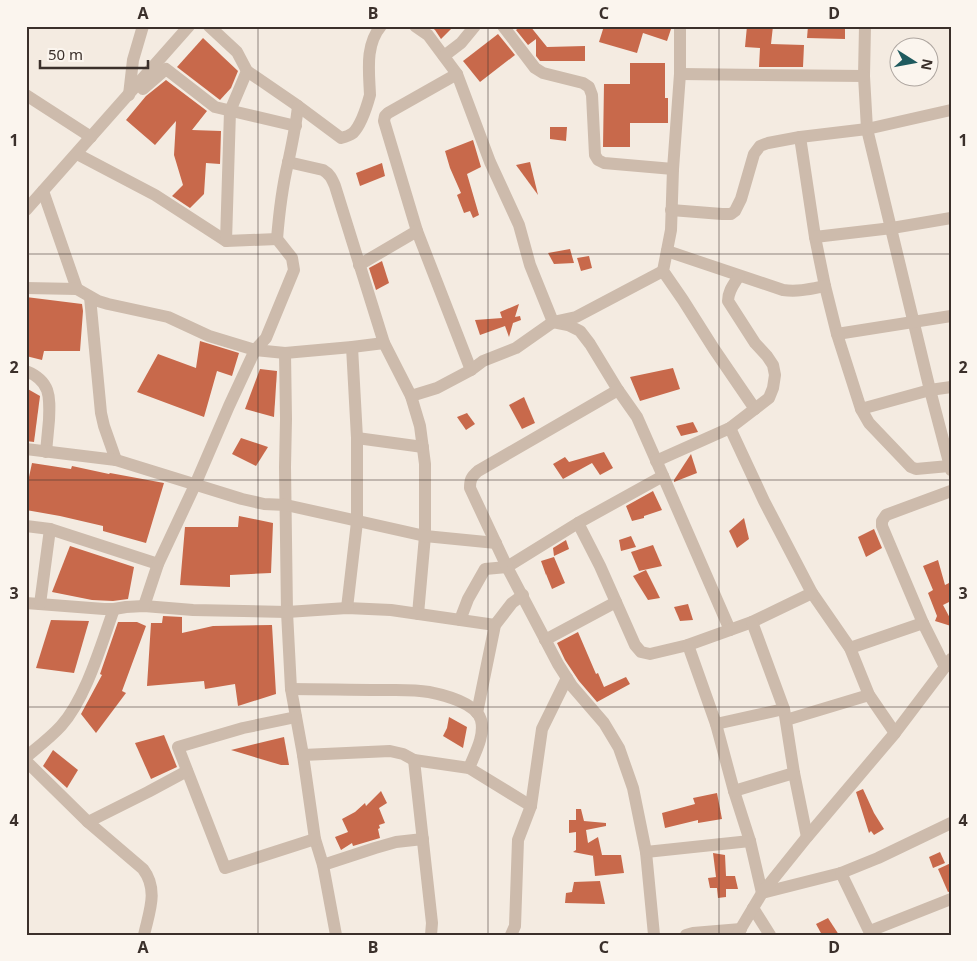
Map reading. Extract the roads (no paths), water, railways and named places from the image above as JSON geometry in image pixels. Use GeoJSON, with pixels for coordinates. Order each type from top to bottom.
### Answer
{"type":"FeatureCollection","features":[{"type":"Feature","properties":{"kind":"street"},"geometry":{"type":"LineString","coordinates":[[129,95],[133,60],[143,26]]}},
{"type":"Feature","properties":{"kind":"street"},"geometry":{"type":"LineString","coordinates":[[26,210],[189,26]]}},
{"type":"Feature","properties":{"kind":"street"},"geometry":{"type":"LineString","coordinates":[[209,26],[237,52],[247,71],[341,138],[351,135],[359,126],[368,101],[370,95],[370,47],[376,32],[381,26]]}},
{"type":"Feature","properties":{"kind":"street"},"geometry":{"type":"LineString","coordinates":[[415,26],[428,35],[458,74],[490,162],[519,225],[530,266],[553,322]]}},
{"type":"Feature","properties":{"kind":"street"},"geometry":{"type":"LineString","coordinates":[[444,56],[461,43],[475,26]]}},
{"type":"Feature","properties":{"kind":"street"},"geometry":{"type":"LineString","coordinates":[[503,26],[535,68],[543,73],[583,83],[589,87],[592,95],[595,155],[598,160],[604,163],[673,170]]}},
{"type":"Feature","properties":{"kind":"street"},"geometry":{"type":"LineString","coordinates":[[680,26],[680,74],[670,230],[663,271],[755,409]]}},
{"type":"Feature","properties":{"kind":"street"},"geometry":{"type":"LineString","coordinates":[[800,137],[815,237],[825,286],[837,334],[861,409],[869,423],[911,467],[916,469],[949,462],[867,129],[864,76],[865,26]]}},
{"type":"Feature","properties":{"kind":"street"},"geometry":{"type":"LineString","coordinates":[[110,116],[166,69],[215,108],[296,126]]}},
{"type":"Feature","properties":{"kind":"street"},"geometry":{"type":"LineString","coordinates":[[226,241],[230,111],[247,71]]}},
{"type":"Feature","properties":{"kind":"street"},"geometry":{"type":"LineString","coordinates":[[458,74],[388,113],[384,121],[417,232],[471,370]]}},
{"type":"Feature","properties":{"kind":"street"},"geometry":{"type":"LineString","coordinates":[[680,74],[864,76]]}},
{"type":"Feature","properties":{"kind":"street"},"geometry":{"type":"LineString","coordinates":[[26,95],[92,137]]}},
{"type":"Feature","properties":{"kind":"street"},"geometry":{"type":"LineString","coordinates":[[144,606],[158,564],[254,350],[266,338],[294,270],[292,258],[277,240],[279,210],[296,126],[298,106]]}},
{"type":"Feature","properties":{"kind":"street"},"geometry":{"type":"LineString","coordinates":[[671,210],[731,214],[735,211],[741,199],[754,154],[760,146],[768,143],[867,129],[951,110]]}},
{"type":"Feature","properties":{"kind":"street"},"geometry":{"type":"LineString","coordinates":[[76,154],[155,195],[226,241],[277,240]]}},
{"type":"Feature","properties":{"kind":"street"},"geometry":{"type":"LineString","coordinates":[[288,162],[323,170],[331,176],[384,343],[411,396],[418,415],[425,464],[425,536],[418,614]]}},
{"type":"Feature","properties":{"kind":"street"},"geometry":{"type":"LineString","coordinates":[[43,191],[77,289]]}},
{"type":"Feature","properties":{"kind":"street"},"geometry":{"type":"LineString","coordinates":[[815,237],[892,228],[951,218]]}},
{"type":"Feature","properties":{"kind":"street"},"geometry":{"type":"LineString","coordinates":[[359,264],[417,232]]}},
{"type":"Feature","properties":{"kind":"street"},"geometry":{"type":"LineString","coordinates":[[667,251],[783,290],[794,292],[825,286]]}},
{"type":"Feature","properties":{"kind":"street"},"geometry":{"type":"LineString","coordinates":[[411,396],[437,388],[471,370],[483,361],[516,348],[553,322],[576,317],[663,271]]}},
{"type":"Feature","properties":{"kind":"street"},"geometry":{"type":"LineString","coordinates":[[656,461],[730,428],[769,398],[775,375],[773,365],[768,356],[755,343],[728,301],[730,290],[739,276]]}},
{"type":"Feature","properties":{"kind":"street"},"geometry":{"type":"LineString","coordinates":[[26,288],[77,289],[90,297],[108,304],[168,317],[210,336],[254,350],[285,353],[384,343]]}},
{"type":"Feature","properties":{"kind":"street"},"geometry":{"type":"LineString","coordinates":[[90,297],[101,413],[116,460]]}},
{"type":"Feature","properties":{"kind":"street"},"geometry":{"type":"LineString","coordinates":[[837,334],[951,316]]}},
{"type":"Feature","properties":{"kind":"street"},"geometry":{"type":"LineString","coordinates":[[553,322],[568,325],[580,331],[637,417],[730,630]]}},
{"type":"Feature","properties":{"kind":"street"},"geometry":{"type":"LineString","coordinates":[[347,608],[357,522],[357,438],[352,347]]}},
{"type":"Feature","properties":{"kind":"street"},"geometry":{"type":"LineString","coordinates":[[285,353],[287,612],[292,689],[304,755],[315,838],[323,865],[336,935]]}},
{"type":"Feature","properties":{"kind":"street"},"geometry":{"type":"LineString","coordinates":[[26,371],[41,380],[50,400],[46,452]]}},
{"type":"Feature","properties":{"kind":"street"},"geometry":{"type":"LineString","coordinates":[[861,409],[930,390],[951,387]]}},
{"type":"Feature","properties":{"kind":"street"},"geometry":{"type":"LineString","coordinates":[[618,390],[478,471],[472,476],[470,488],[507,567],[558,664],[572,686],[604,724],[619,748],[633,788],[646,852],[654,935]]}},
{"type":"Feature","properties":{"kind":"street"},"geometry":{"type":"LineString","coordinates":[[730,428],[764,501],[812,593],[850,648],[869,695],[895,733]]}},
{"type":"Feature","properties":{"kind":"street"},"geometry":{"type":"LineString","coordinates":[[357,438],[423,447]]}},
{"type":"Feature","properties":{"kind":"street"},"geometry":{"type":"LineString","coordinates":[[26,449],[116,460],[264,504],[286,505],[425,536],[496,543]]}},
{"type":"Feature","properties":{"kind":"street"},"geometry":{"type":"LineString","coordinates":[[460,620],[468,599],[485,569],[507,567],[578,523],[663,476]]}},
{"type":"Feature","properties":{"kind":"street"},"geometry":{"type":"LineString","coordinates":[[686,935],[693,933],[739,932],[762,893],[895,733],[948,663],[923,623],[882,526],[882,521],[886,515],[951,491]]}},
{"type":"Feature","properties":{"kind":"street"},"geometry":{"type":"LineString","coordinates":[[578,523],[600,566],[635,645],[641,652],[650,654],[688,645],[752,622],[812,593]]}},
{"type":"Feature","properties":{"kind":"street"},"geometry":{"type":"LineString","coordinates":[[26,526],[50,529],[158,564]]}},
{"type":"Feature","properties":{"kind":"street"},"geometry":{"type":"LineString","coordinates":[[40,604],[50,529]]}},
{"type":"Feature","properties":{"kind":"street"},"geometry":{"type":"LineString","coordinates":[[477,713],[495,625],[512,603],[523,595]]}},
{"type":"Feature","properties":{"kind":"street"},"geometry":{"type":"LineString","coordinates":[[545,640],[616,602]]}},
{"type":"Feature","properties":{"kind":"street"},"geometry":{"type":"LineString","coordinates":[[26,603],[114,609],[144,606],[193,610],[287,612],[347,608],[391,610],[495,625]]}},
{"type":"Feature","properties":{"kind":"street"},"geometry":{"type":"LineString","coordinates":[[114,609],[94,666],[78,703],[61,726],[28,753],[88,822],[144,869],[149,877],[152,889],[152,904],[144,935]]}},
{"type":"Feature","properties":{"kind":"street"},"geometry":{"type":"LineString","coordinates":[[752,622],[785,715],[807,837]]}},
{"type":"Feature","properties":{"kind":"street"},"geometry":{"type":"LineString","coordinates":[[850,648],[923,623]]}},
{"type":"Feature","properties":{"kind":"street"},"geometry":{"type":"LineString","coordinates":[[688,645],[716,724],[750,841],[762,893]]}},
{"type":"Feature","properties":{"kind":"street"},"geometry":{"type":"LineString","coordinates":[[510,935],[514,926],[518,840],[531,806],[542,729],[567,678]]}},
{"type":"Feature","properties":{"kind":"street"},"geometry":{"type":"LineString","coordinates":[[292,689],[428,692],[466,704],[477,713],[481,721],[481,738],[469,768]]}},
{"type":"Feature","properties":{"kind":"street"},"geometry":{"type":"LineString","coordinates":[[716,724],[785,715],[869,695]]}},
{"type":"Feature","properties":{"kind":"street"},"geometry":{"type":"LineString","coordinates":[[296,717],[243,728],[178,747],[225,868],[315,838]]}},
{"type":"Feature","properties":{"kind":"street"},"geometry":{"type":"LineString","coordinates":[[304,755],[390,751],[404,754],[414,760],[469,768],[531,806]]}},
{"type":"Feature","properties":{"kind":"street"},"geometry":{"type":"LineString","coordinates":[[414,760],[432,923],[431,935]]}},
{"type":"Feature","properties":{"kind":"street"},"geometry":{"type":"LineString","coordinates":[[88,822],[187,771]]}},
{"type":"Feature","properties":{"kind":"street"},"geometry":{"type":"LineString","coordinates":[[734,790],[794,773]]}},
{"type":"Feature","properties":{"kind":"street"},"geometry":{"type":"LineString","coordinates":[[762,893],[841,873],[878,858],[951,823]]}},
{"type":"Feature","properties":{"kind":"street"},"geometry":{"type":"LineString","coordinates":[[323,865],[396,842],[423,839]]}},
{"type":"Feature","properties":{"kind":"street"},"geometry":{"type":"LineString","coordinates":[[646,852],[750,841]]}},
{"type":"Feature","properties":{"kind":"street"},"geometry":{"type":"LineString","coordinates":[[841,873],[871,933],[951,899]]}},
{"type":"Feature","properties":{"kind":"street"},"geometry":{"type":"LineString","coordinates":[[753,908],[770,935]]}}]}
